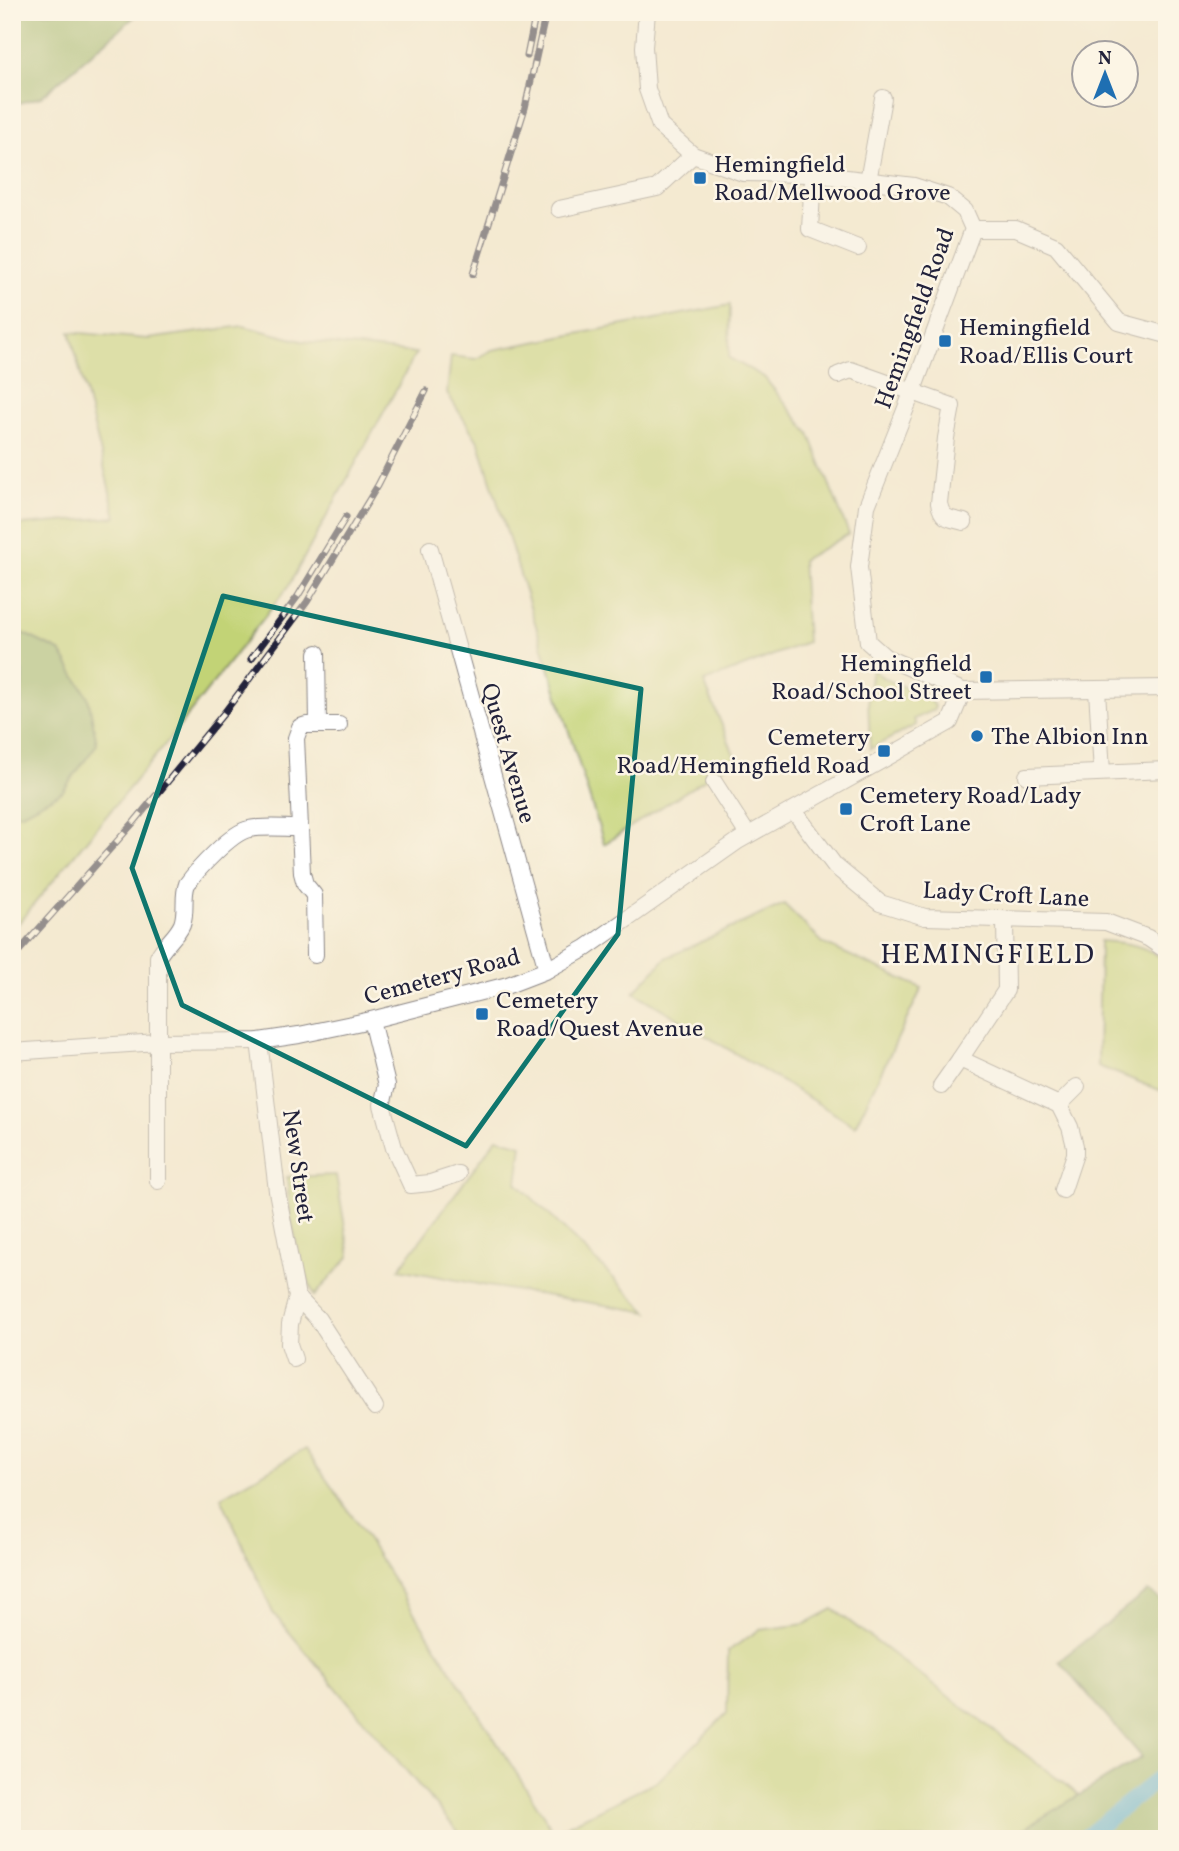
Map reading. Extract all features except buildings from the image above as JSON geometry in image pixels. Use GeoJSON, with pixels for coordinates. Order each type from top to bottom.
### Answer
{"type":"FeatureCollection","features":[{"type":"Feature","properties":{"kind":"street","name":"Hemingfield Road"},"geometry":{"type":"LineString","coordinates":[[648,12],[644,47],[648,89],[660,126],[694,155],[743,173],[813,174],[914,186],[948,197],[965,211],[973,229],[867,506],[859,567],[868,642],[885,657],[963,691]]}},
{"type":"Feature","properties":{"kind":"street"},"geometry":{"type":"LineString","coordinates":[[868,181],[883,98]]}},
{"type":"Feature","properties":{"kind":"street"},"geometry":{"type":"LineString","coordinates":[[559,209],[657,188],[694,155]]}},
{"type":"Feature","properties":{"kind":"street"},"geometry":{"type":"LineString","coordinates":[[813,174],[810,229],[858,248]]}},
{"type":"Feature","properties":{"kind":"street"},"geometry":{"type":"LineString","coordinates":[[973,229],[1016,229],[1056,246],[1119,322],[1167,335]]}},
{"type":"Feature","properties":{"kind":"street"},"geometry":{"type":"LineString","coordinates":[[838,375],[851,370],[952,406],[939,487],[939,503],[944,517],[964,522]]}},
{"type":"Feature","properties":{"kind":"street","name":"Quest Avenue"},"geometry":{"type":"LineString","coordinates":[[430,549],[547,970]]}},
{"type":"Feature","properties":{"kind":"street"},"geometry":{"type":"LineString","coordinates":[[317,653],[318,725]]}},
{"type":"Feature","properties":{"kind":"street"},"geometry":{"type":"LineString","coordinates":[[963,691],[1167,688]]}},
{"type":"Feature","properties":{"kind":"street"},"geometry":{"type":"LineString","coordinates":[[1097,690],[1102,772]]}},
{"type":"Feature","properties":{"kind":"street","name":"Cemetery Road"},"geometry":{"type":"LineString","coordinates":[[12,1052],[158,1042],[259,1041],[371,1020],[508,985],[547,970],[586,948],[748,835],[950,722],[963,691]]}},
{"type":"Feature","properties":{"kind":"street"},"geometry":{"type":"LineString","coordinates":[[315,955],[314,895],[303,879],[296,737],[300,727],[306,725],[339,725]]}},
{"type":"Feature","properties":{"kind":"street"},"geometry":{"type":"LineString","coordinates":[[1027,776],[1166,770]]}},
{"type":"Feature","properties":{"kind":"street"},"geometry":{"type":"LineString","coordinates":[[714,782],[748,835]]}},
{"type":"Feature","properties":{"kind":"street","name":"Lady Croft Lane"},"geometry":{"type":"LineString","coordinates":[[794,811],[835,866],[880,903],[925,917],[1106,922],[1148,938],[1167,951]]}},
{"type":"Feature","properties":{"kind":"street"},"geometry":{"type":"LineString","coordinates":[[158,1181],[158,957],[181,928],[184,891],[187,884],[239,833],[247,829],[299,828]]}},
{"type":"Feature","properties":{"kind":"street"},"geometry":{"type":"LineString","coordinates":[[942,1086],[1006,990],[1005,920]]}},
{"type":"Feature","properties":{"kind":"street"},"geometry":{"type":"LineString","coordinates":[[371,1020],[387,1085],[383,1105],[394,1148],[411,1185],[458,1174]]}},
{"type":"Feature","properties":{"kind":"street","name":"New Street"},"geometry":{"type":"LineString","coordinates":[[259,1041],[277,1191],[297,1297]]}},
{"type":"Feature","properties":{"kind":"street"},"geometry":{"type":"LineString","coordinates":[[960,1059],[1059,1105],[1070,1127],[1074,1146],[1063,1190]]}},
{"type":"Feature","properties":{"kind":"street"},"geometry":{"type":"LineString","coordinates":[[1059,1105],[1077,1087]]}},
{"type":"Feature","properties":{"kind":"street"},"geometry":{"type":"LineString","coordinates":[[295,1359],[289,1344],[290,1324],[297,1297]]}},
{"type":"Feature","properties":{"kind":"street"},"geometry":{"type":"LineString","coordinates":[[297,1297],[318,1319],[375,1407]]}},
{"type":"Feature","properties":{"kind":"highlighted area"},"geometry":{"type":"Polygon","coordinates":[[[223,596],[641,689],[618,934],[466,1146],[182,1005],[132,868],[223,596]]]}},
{"type":"Feature","properties":{"kind":"green space"},"geometry":{"type":"Polygon","coordinates":[[[12,12],[140,12],[41,97],[12,105],[12,12]]]}},
{"type":"Feature","properties":{"kind":"green space"},"geometry":{"type":"Polygon","coordinates":[[[730,305],[729,358],[764,377],[809,433],[849,534],[802,560],[807,642],[704,682],[736,759],[604,844],[479,443],[447,393],[451,356],[476,359],[492,350],[730,305]]]}},
{"type":"Feature","properties":{"kind":"green space"},"geometry":{"type":"Polygon","coordinates":[[[243,326],[302,341],[416,353],[288,587],[167,742],[12,931],[12,526],[116,517],[70,332],[148,339],[243,326]]]}},
{"type":"Feature","properties":{"kind":"green space"},"geometry":{"type":"Polygon","coordinates":[[[12,628],[60,651],[88,697],[97,744],[62,792],[20,814],[12,812],[12,739],[19,727],[22,671],[12,665],[12,628]]]}},
{"type":"Feature","properties":{"kind":"green space"},"geometry":{"type":"Polygon","coordinates":[[[872,669],[887,680],[923,695],[935,706],[934,710],[914,719],[916,725],[870,749],[868,697],[872,669]]]}},
{"type":"Feature","properties":{"kind":"green space"},"geometry":{"type":"Polygon","coordinates":[[[784,904],[824,944],[922,988],[855,1126],[634,992],[666,958],[784,904]]]}},
{"type":"Feature","properties":{"kind":"green space"},"geometry":{"type":"Polygon","coordinates":[[[1100,941],[1135,945],[1151,951],[1167,962],[1167,1093],[1098,1066],[1100,941]]]}},
{"type":"Feature","properties":{"kind":"green space"},"geometry":{"type":"Polygon","coordinates":[[[497,1138],[522,1145],[517,1183],[648,1312],[399,1269],[497,1138]]]}},
{"type":"Feature","properties":{"kind":"green space"},"geometry":{"type":"Polygon","coordinates":[[[336,1175],[350,1256],[314,1296],[298,1251],[290,1215],[287,1177],[336,1175]]]}},
{"type":"Feature","properties":{"kind":"green space"},"geometry":{"type":"Polygon","coordinates":[[[305,1449],[355,1520],[554,1832],[658,1781],[727,1713],[728,1651],[759,1630],[805,1624],[833,1609],[1079,1795],[1007,1839],[559,1839],[554,1833],[540,1839],[464,1839],[273,1613],[221,1497],[305,1449]]]}},
{"type":"Feature","properties":{"kind":"green space"},"geometry":{"type":"Polygon","coordinates":[[[1148,1591],[1167,1604],[1167,1839],[1007,1839],[1142,1757],[1059,1661],[1148,1591]]]}},
{"type":"Feature","properties":{"kind":"water"},"geometry":{"type":"Polygon","coordinates":[[[12,665],[22,671],[19,727],[12,739],[12,665]]]}},
{"type":"Feature","properties":{"kind":"waterway"},"geometry":{"type":"LineString","coordinates":[[1083,1839],[1167,1772]]}},
{"type":"Feature","properties":{"kind":"railway"},"geometry":{"type":"LineString","coordinates":[[527,56],[536,12]]}},
{"type":"Feature","properties":{"kind":"railway"},"geometry":{"type":"LineString","coordinates":[[473,274],[525,108],[546,12]]}},
{"type":"Feature","properties":{"kind":"railway"},"geometry":{"type":"LineString","coordinates":[[12,959],[135,821],[224,713],[307,602],[378,485],[426,391]]}},
{"type":"Feature","properties":{"kind":"railway"},"geometry":{"type":"LineString","coordinates":[[251,659],[298,596],[346,517]]}},
{"type":"Feature","properties":{"kind":"place","name":"Hemingfield Road/Mellwood Grove"},"geometry":{"type":"Point","coordinates":[700,178]}},
{"type":"Feature","properties":{"kind":"place","name":"Hemingfield Road/Ellis Court"},"geometry":{"type":"Point","coordinates":[945,341]}},
{"type":"Feature","properties":{"kind":"place","name":"Hemingfield Road/School Street"},"geometry":{"type":"Point","coordinates":[986,677]}},
{"type":"Feature","properties":{"kind":"place","name":"The Albion Inn"},"geometry":{"type":"Point","coordinates":[977,736]}},
{"type":"Feature","properties":{"kind":"place","name":"Cemetery Road/Hemingfield Road"},"geometry":{"type":"Point","coordinates":[884,751]}},
{"type":"Feature","properties":{"kind":"place","name":"Cemetery Road/Lady Croft Lane"},"geometry":{"type":"Point","coordinates":[846,809]}},
{"type":"Feature","properties":{"kind":"place","name":"Cemetery Road/Quest Avenue"},"geometry":{"type":"Point","coordinates":[482,1014]}},
{"type":"Feature","properties":{"kind":"district","name":"HEMINGFIELD"},"geometry":{"type":"Point","coordinates":[988,953]}}]}
